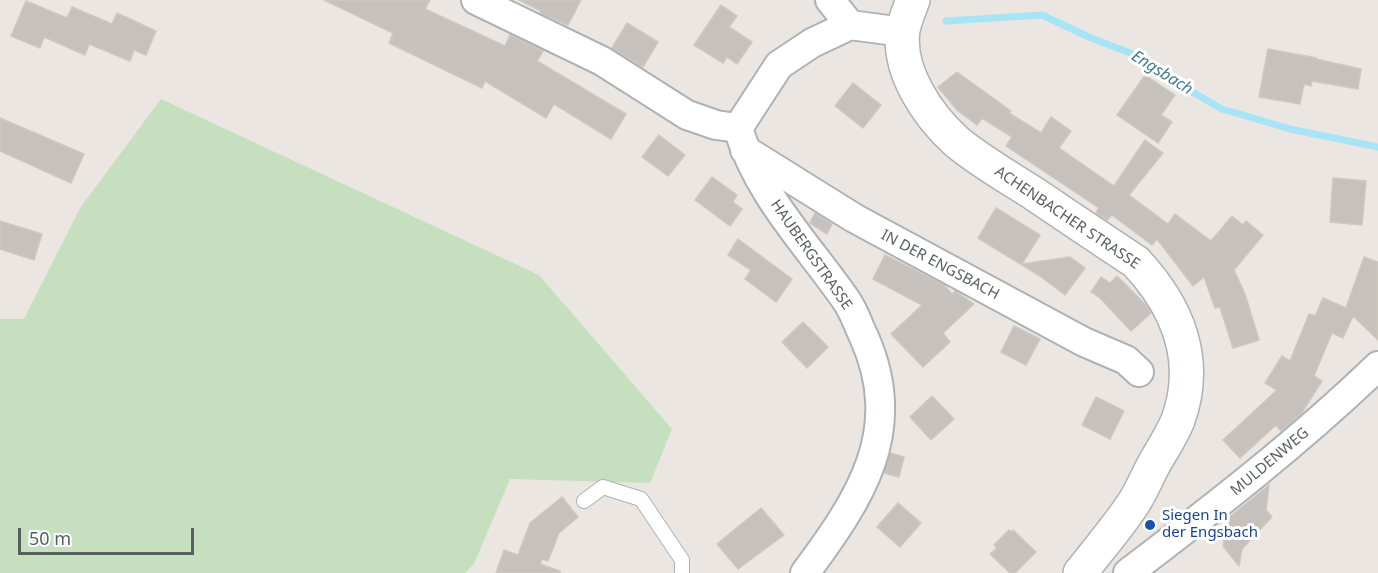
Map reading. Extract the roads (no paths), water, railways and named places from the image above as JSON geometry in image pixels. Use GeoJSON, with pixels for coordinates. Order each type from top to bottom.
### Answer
{"type":"FeatureCollection","features":[{"type":"Feature","properties":{"kind":"main road","name":"ACHENBACHER STRASSE"},"geometry":{"type":"LineString","coordinates":[[913,0],[903,33],[904,60],[933,117],[957,142],[1136,262],[1161,292],[1179,326],[1185,350],[1186,372],[1185,394],[1178,420],[1134,502],[1080,573]]}},
{"type":"Feature","properties":{"kind":"street","name":"IN DER ENGSBACH"},"geometry":{"type":"LineString","coordinates":[[476,0],[602,61],[687,115],[716,125],[742,139],[854,218],[1084,342],[1126,360],[1139,372]]}},
{"type":"Feature","properties":{"kind":"street"},"geometry":{"type":"LineString","coordinates":[[830,0],[850,25]]}},
{"type":"Feature","properties":{"kind":"street"},"geometry":{"type":"LineString","coordinates":[[742,139],[780,65],[812,43],[850,25],[903,33]]}},
{"type":"Feature","properties":{"kind":"street","name":"HAUBERGSTRASSE"},"geometry":{"type":"LineString","coordinates":[[742,139],[762,185],[808,251],[848,302],[874,358],[879,380],[882,404],[871,468],[837,530],[805,573]]}},
{"type":"Feature","properties":{"kind":"street","name":"MULDENWEG"},"geometry":{"type":"LineString","coordinates":[[1128,573],[1252,478],[1333,409],[1378,366]]}},
{"type":"Feature","properties":{"kind":"lane"},"geometry":{"type":"LineString","coordinates":[[584,501],[603,487],[641,499],[682,561],[682,573]]}},
{"type":"Feature","properties":{"kind":"waterway","name":"Engsbach"},"geometry":{"type":"LineString","coordinates":[[946,21],[1042,15],[1091,38],[1146,59],[1182,86],[1222,109],[1290,129],[1378,147]]}},
{"type":"Feature","properties":{"kind":"place","name":"Siegen In der Engsbach"},"geometry":{"type":"Point","coordinates":[1150,525]}}]}
